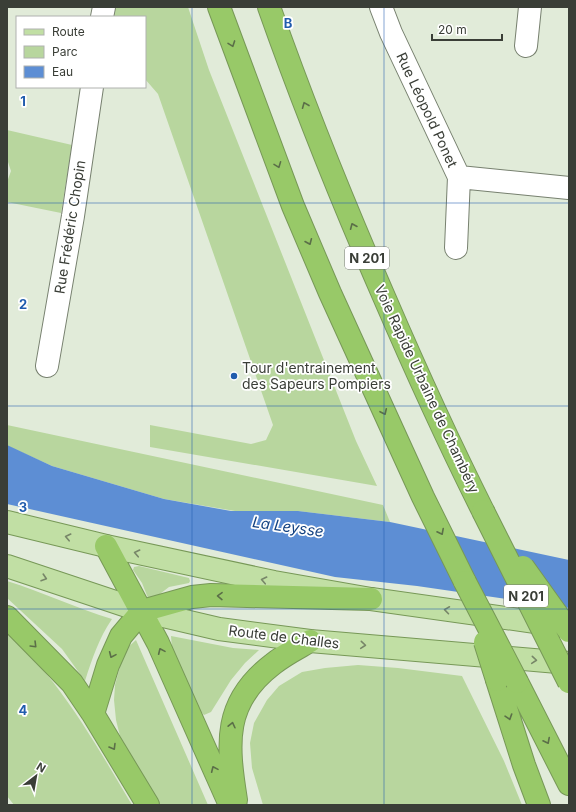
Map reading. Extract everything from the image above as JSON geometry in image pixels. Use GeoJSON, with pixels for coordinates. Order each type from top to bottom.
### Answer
{"type":"FeatureCollection","features":[{"type":"Feature","properties":{"kind":"highway"},"geometry":{"type":"LineString","coordinates":[[219,7],[294,206],[330,293],[423,497],[464,579],[507,681],[569,784]]}},
{"type":"Feature","properties":{"kind":"highway","name":"Voie Rapide Urbaine de Chambéry"},"geometry":{"type":"LineString","coordinates":[[269,7],[295,81],[347,213],[439,422],[481,507]]}},
{"type":"Feature","properties":{"kind":"highway"},"geometry":{"type":"LineString","coordinates":[[481,507],[569,631]]}},
{"type":"Feature","properties":{"kind":"highway","name":"N 201"},"geometry":{"type":"LineString","coordinates":[[481,507],[569,682]]}},
{"type":"Feature","properties":{"kind":"highway"},"geometry":{"type":"LineString","coordinates":[[106,546],[158,643],[230,805]]}},
{"type":"Feature","properties":{"kind":"highway"},"geometry":{"type":"LineString","coordinates":[[93,714],[108,665],[121,636],[142,611],[192,597],[211,595],[371,599]]}},
{"type":"Feature","properties":{"kind":"highway"},"geometry":{"type":"LineString","coordinates":[[7,617],[72,683],[93,714],[148,805]]}},
{"type":"Feature","properties":{"kind":"highway"},"geometry":{"type":"LineString","coordinates":[[237,805],[232,773],[230,732],[235,712],[240,701],[258,676],[274,663],[310,641]]}},
{"type":"Feature","properties":{"kind":"highway"},"geometry":{"type":"LineString","coordinates":[[507,681],[524,765],[539,805]]}},
{"type":"Feature","properties":{"kind":"main road"},"geometry":{"type":"LineString","coordinates":[[7,522],[106,546],[274,582],[371,599],[569,627]]}},
{"type":"Feature","properties":{"kind":"main road","name":"Route de Challes"},"geometry":{"type":"LineString","coordinates":[[7,566],[142,611],[219,629],[310,641],[569,663]]}},
{"type":"Feature","properties":{"kind":"street","name":"Rue Léopold Ponet"},"geometry":{"type":"LineString","coordinates":[[381,7],[391,33],[459,177],[569,188]]}},
{"type":"Feature","properties":{"kind":"street"},"geometry":{"type":"LineString","coordinates":[[526,46],[530,7]]}},
{"type":"Feature","properties":{"kind":"street","name":"Rue Frédéric Chopin"},"geometry":{"type":"LineString","coordinates":[[47,366],[73,216],[92,88]]}},
{"type":"Feature","properties":{"kind":"street"},"geometry":{"type":"LineString","coordinates":[[456,248],[459,177]]}},
{"type":"Feature","properties":{"kind":"green space"},"geometry":{"type":"Polygon","coordinates":[[[114,7],[188,7],[209,70],[356,441],[377,486],[150,447],[150,425],[251,444],[266,440],[273,425],[158,94],[146,80],[146,16],[112,16],[114,7]]]}},
{"type":"Feature","properties":{"kind":"green space"},"geometry":{"type":"Polygon","coordinates":[[[7,130],[72,145],[61,213],[7,202],[7,182],[11,171],[7,159],[7,130]]]}},
{"type":"Feature","properties":{"kind":"green space"},"geometry":{"type":"Polygon","coordinates":[[[7,425],[383,505],[390,522],[298,511],[235,511],[164,499],[52,466],[10,447],[7,445],[7,425]]]}},
{"type":"Feature","properties":{"kind":"green space"},"geometry":{"type":"Polygon","coordinates":[[[139,566],[189,578],[190,581],[189,583],[169,587],[152,600],[148,598],[142,583],[133,570],[134,567],[139,566]]]}},
{"type":"Feature","properties":{"kind":"green space"},"geometry":{"type":"Polygon","coordinates":[[[7,581],[112,619],[107,626],[93,657],[85,681],[62,649],[7,598],[7,581]]]}},
{"type":"Feature","properties":{"kind":"green space"},"geometry":{"type":"Polygon","coordinates":[[[7,633],[42,669],[64,697],[94,742],[132,805],[14,805],[7,796],[7,633]]]}},
{"type":"Feature","properties":{"kind":"green space"},"geometry":{"type":"Polygon","coordinates":[[[171,636],[233,648],[259,650],[245,663],[231,680],[211,712],[204,715],[200,711],[172,649],[171,636]]]}},
{"type":"Feature","properties":{"kind":"green space"},"geometry":{"type":"Polygon","coordinates":[[[136,640],[208,805],[160,805],[120,736],[116,720],[114,700],[115,685],[122,659],[127,648],[136,640]]]}},
{"type":"Feature","properties":{"kind":"green space"},"geometry":{"type":"Polygon","coordinates":[[[358,665],[398,668],[462,676],[504,761],[522,805],[263,805],[252,768],[250,743],[254,723],[267,700],[279,686],[302,672],[358,665]]]}},
{"type":"Feature","properties":{"kind":"water","name":"La Leysse"},"geometry":{"type":"Polygon","coordinates":[[[7,445],[52,466],[164,499],[231,511],[298,511],[390,522],[569,560],[569,608],[417,586],[335,577],[7,504],[7,445]]]}},
{"type":"Feature","properties":{"kind":"place","name":"Tour d'entrainement des Sapeurs Pompiers"},"geometry":{"type":"Point","coordinates":[234,376]}}]}
